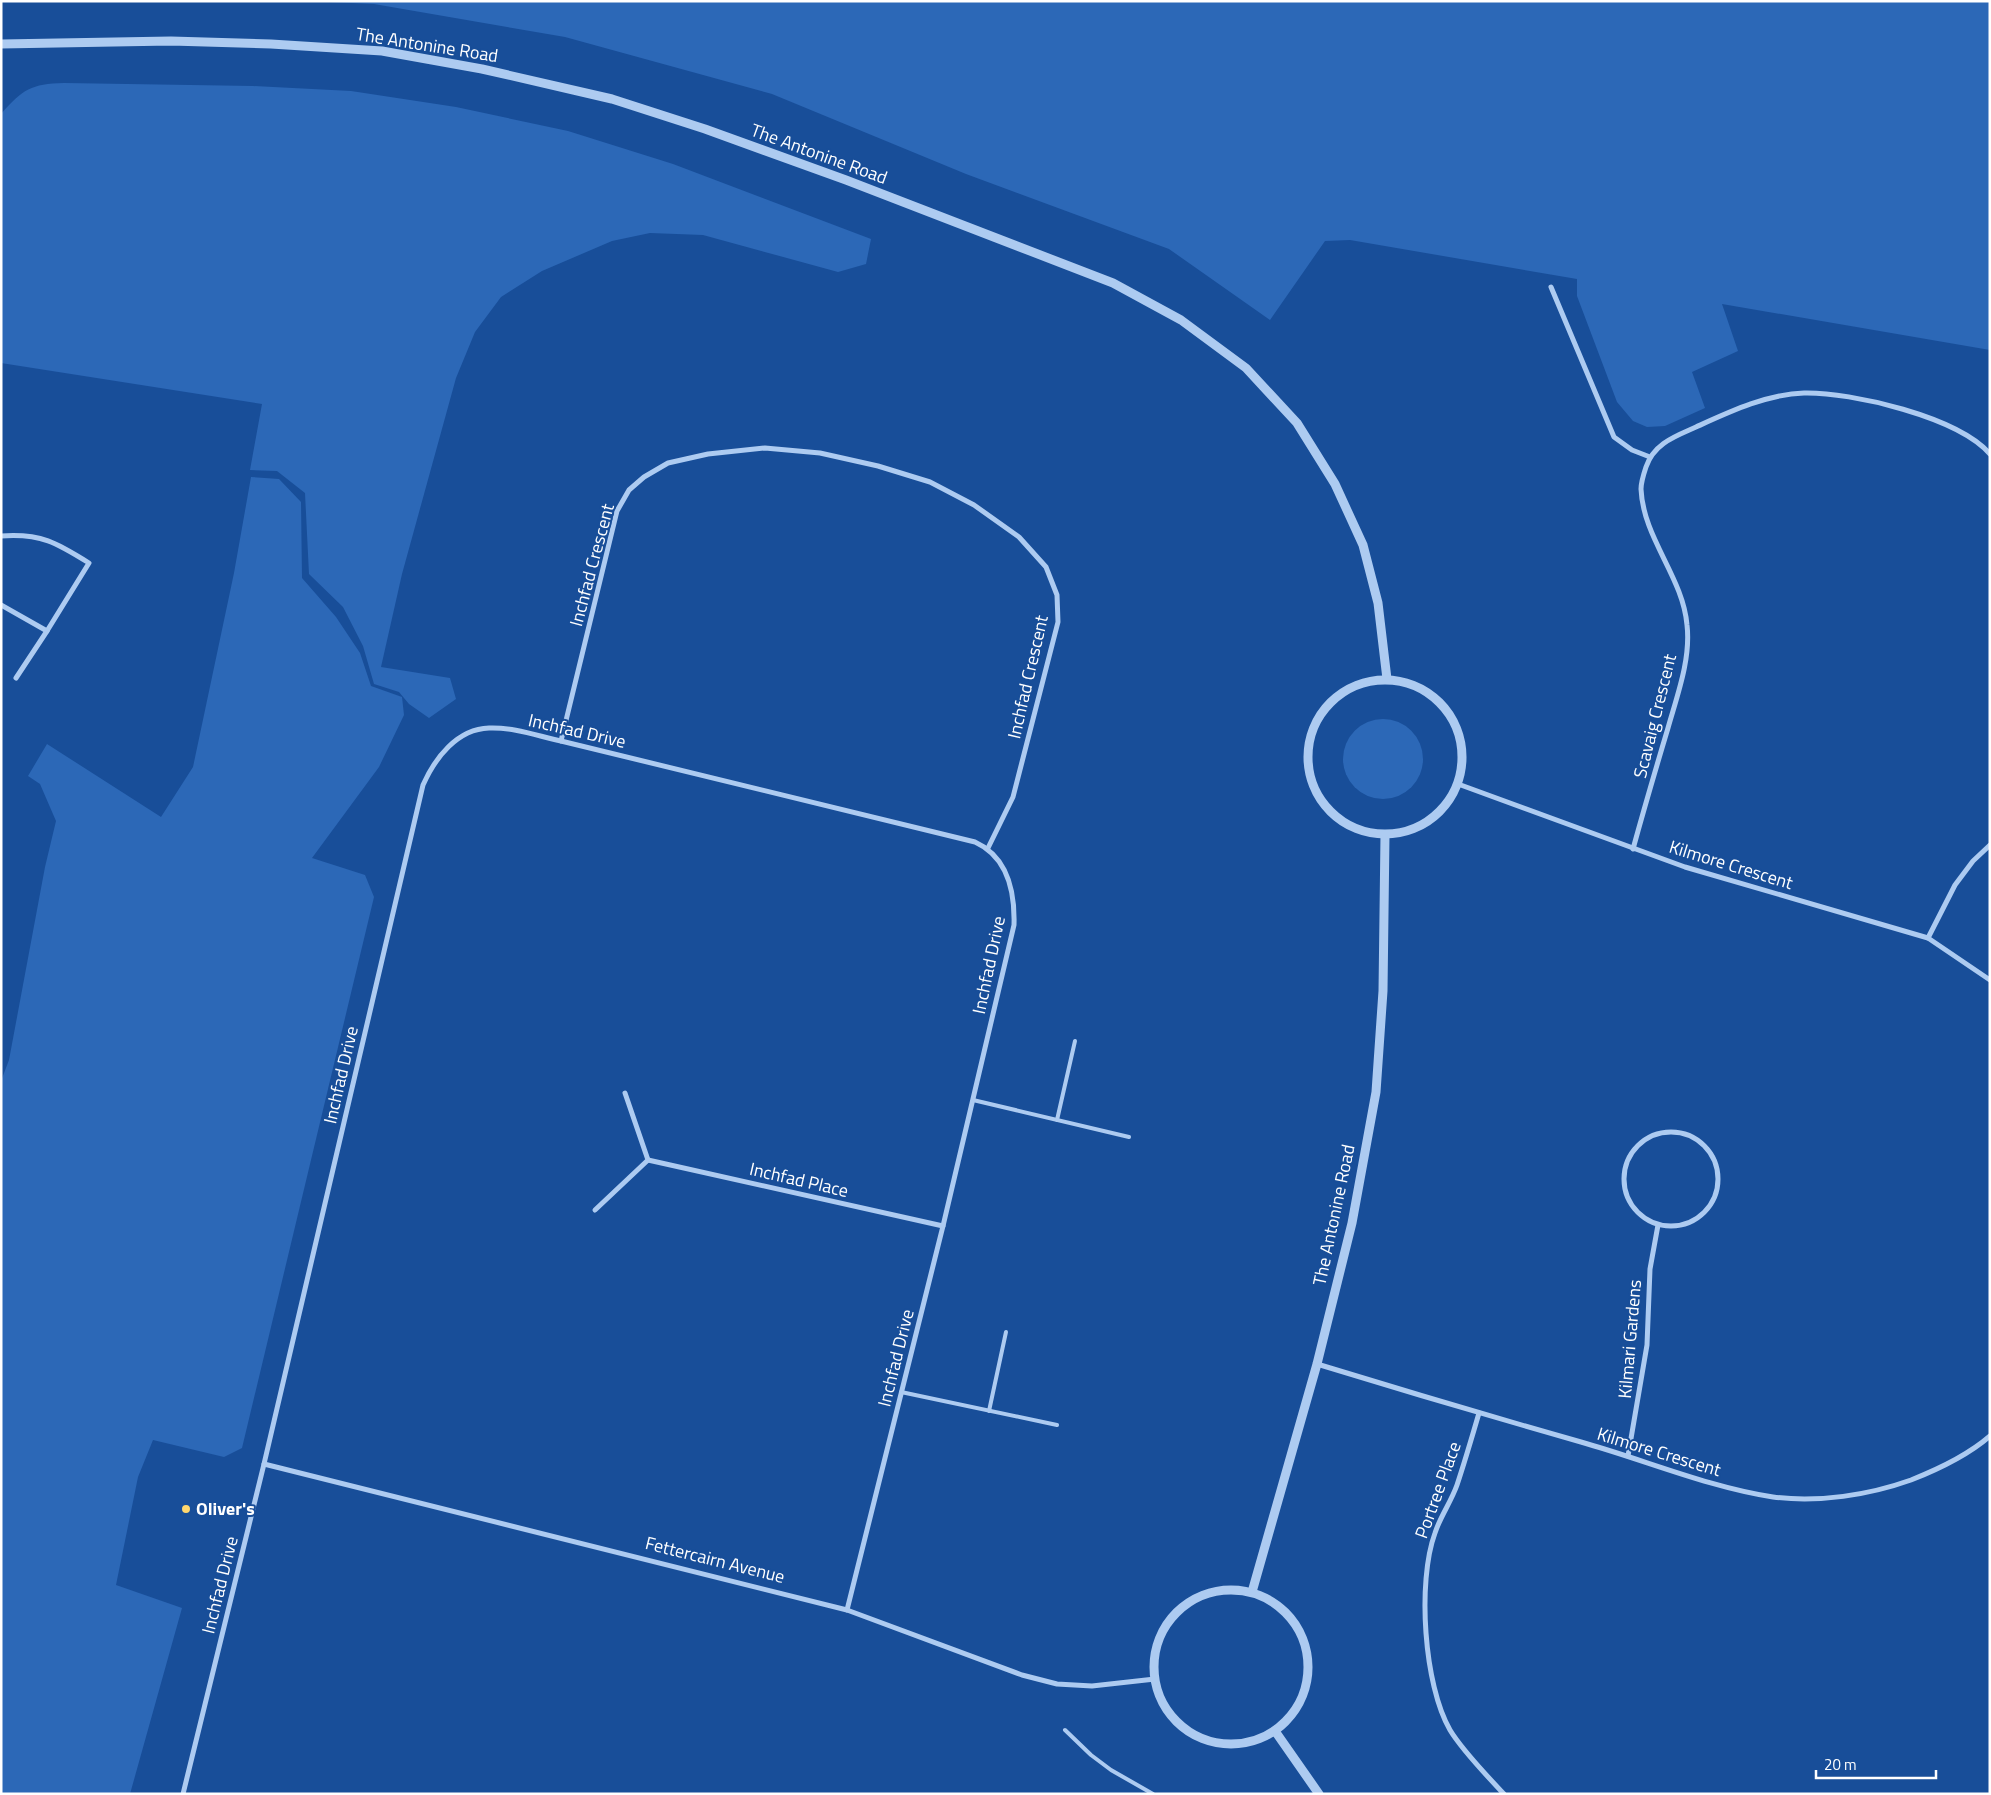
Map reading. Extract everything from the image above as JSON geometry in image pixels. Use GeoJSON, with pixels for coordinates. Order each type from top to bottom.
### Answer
{"type":"FeatureCollection","features":[{"type":"Feature","properties":{"kind":"street","name":"The Antonine Road"},"geometry":{"type":"LineString","coordinates":[[1,44],[171,41],[271,44],[382,51],[482,68],[612,99],[705,129],[865,187],[1113,283],[1181,320],[1246,368],[1297,423],[1335,484],[1363,545],[1378,603],[1387,679]]}},
{"type":"Feature","properties":{"kind":"street"},"geometry":{"type":"LineString","coordinates":[[1551,287],[1614,437],[1632,450],[1650,457]]}},
{"type":"Feature","properties":{"kind":"street","name":"Scavaig Crescent"},"geometry":{"type":"LineString","coordinates":[[1633,849],[1678,692],[1686,657],[1688,627],[1684,602],[1644,514],[1641,488],[1650,457],[1661,443],[1718,417],[1772,398],[1803,393],[1835,395],[1872,401],[1917,414],[1955,428],[1976,440],[1989,452]]}},
{"type":"Feature","properties":{"kind":"street","name":"Inchfad Crescent"},"geometry":{"type":"LineString","coordinates":[[561,741],[617,511],[629,490],[644,477],[668,463],[708,454],[765,448],[820,453],[878,466],[930,482],[974,505],[1019,537],[1046,567],[1057,595],[1058,622],[1013,796],[988,848]]}},
{"type":"Feature","properties":{"kind":"street"},"geometry":{"type":"LineString","coordinates":[[1,536],[28,535],[56,543],[89,563],[16,678]]}},
{"type":"Feature","properties":{"kind":"street"},"geometry":{"type":"LineString","coordinates":[[1,605],[47,631]]}},
{"type":"Feature","properties":{"kind":"street"},"geometry":{"type":"LineString","coordinates":[[1387,679],[1411,684],[1432,695],[1449,713],[1459,735],[1463,760],[1458,784],[1450,800],[1437,815],[1422,826],[1404,833],[1385,835],[1358,830],[1334,817],[1317,796],[1308,770],[1309,743],[1318,717],[1336,696],[1360,683],[1387,679]]}},
{"type":"Feature","properties":{"kind":"street","name":"Inchfad Drive"},"geometry":{"type":"LineString","coordinates":[[182,1794],[264,1464],[423,785],[436,760],[448,746],[467,734],[488,728],[506,729],[561,741],[975,842],[988,848],[1001,865],[1012,886],[1015,906],[1014,925],[943,1226],[847,1610]]}},
{"type":"Feature","properties":{"kind":"street","name":"Kilmore Crescent"},"geometry":{"type":"LineString","coordinates":[[1458,784],[1685,867],[1928,938],[1990,980]]}},
{"type":"Feature","properties":{"kind":"street","name":"The Antonine Road"},"geometry":{"type":"LineString","coordinates":[[1252,1592],[1317,1364],[1352,1223],[1376,1092],[1383,992],[1385,835]]}},
{"type":"Feature","properties":{"kind":"street"},"geometry":{"type":"LineString","coordinates":[[1928,938],[1955,885],[1973,861],[1990,845]]}},
{"type":"Feature","properties":{"kind":"street"},"geometry":{"type":"LineString","coordinates":[[595,1210],[648,1160],[625,1093]]}},
{"type":"Feature","properties":{"kind":"street"},"geometry":{"type":"LineString","coordinates":[[1674,1132],[1689,1135],[1702,1144],[1713,1156],[1718,1171],[1718,1187],[1713,1202],[1703,1214],[1689,1223],[1674,1227],[1658,1224],[1644,1218],[1633,1207],[1626,1194],[1624,1178],[1627,1164],[1634,1150],[1646,1140],[1660,1134],[1674,1132]]}},
{"type":"Feature","properties":{"kind":"street","name":"Inchfad Place"},"geometry":{"type":"LineString","coordinates":[[648,1160],[943,1226]]}},
{"type":"Feature","properties":{"kind":"street","name":"Kilmari Gardens"},"geometry":{"type":"LineString","coordinates":[[1628,1456],[1647,1345],[1650,1269],[1658,1224]]}},
{"type":"Feature","properties":{"kind":"street","name":"Kilmore Crescent"},"geometry":{"type":"LineString","coordinates":[[1317,1364],[1628,1456],[1739,1491],[1775,1497],[1814,1498],[1855,1494],[1891,1487],[1932,1472],[1978,1447],[1990,1436]]}},
{"type":"Feature","properties":{"kind":"street","name":"Portree Place"},"geometry":{"type":"LineString","coordinates":[[1479,1412],[1456,1487],[1434,1535],[1424,1612],[1428,1657],[1436,1694],[1450,1730],[1483,1772],[1504,1794]]}},
{"type":"Feature","properties":{"kind":"street","name":"Fettercairn Avenue"},"geometry":{"type":"LineString","coordinates":[[264,1464],[847,1610],[1022,1676],[1057,1684],[1092,1686],[1155,1679]]}},
{"type":"Feature","properties":{"kind":"street"},"geometry":{"type":"LineString","coordinates":[[1227,1589],[1252,1592],[1275,1603],[1293,1620],[1305,1642],[1309,1667],[1305,1692],[1293,1714],[1275,1731],[1252,1742],[1226,1744],[1201,1738],[1179,1724],[1163,1704],[1155,1679],[1155,1654],[1164,1629],[1180,1609],[1202,1595],[1227,1589]]}},
{"type":"Feature","properties":{"kind":"street"},"geometry":{"type":"LineString","coordinates":[[1275,1731],[1319,1794]]}},
{"type":"Feature","properties":{"kind":"lane"},"geometry":{"type":"LineString","coordinates":[[1057,1120],[1075,1041]]}},
{"type":"Feature","properties":{"kind":"lane"},"geometry":{"type":"LineString","coordinates":[[973,1100],[1130,1137]]}},
{"type":"Feature","properties":{"kind":"lane"},"geometry":{"type":"LineString","coordinates":[[989,1411],[1006,1332]]}},
{"type":"Feature","properties":{"kind":"lane"},"geometry":{"type":"LineString","coordinates":[[902,1392],[1056,1425]]}},
{"type":"Feature","properties":{"kind":"lane"},"geometry":{"type":"LineString","coordinates":[[1065,1730],[1091,1755],[1111,1770],[1153,1794]]}},
{"type":"Feature","properties":{"kind":"shaded area"},"geometry":{"type":"Polygon","coordinates":[[[307,1],[1990,1],[1990,350],[1722,304],[1738,351],[1692,372],[1705,408],[1665,426],[1647,427],[1633,421],[1617,402],[1577,296],[1577,279],[1350,240],[1325,241],[1270,320],[1169,249],[966,174],[772,94],[565,37],[374,4],[307,1]]]}},
{"type":"Feature","properties":{"kind":"shaded area"},"geometry":{"type":"Polygon","coordinates":[[[64,83],[253,86],[351,91],[456,107],[568,131],[673,164],[871,239],[866,264],[838,272],[703,235],[650,233],[612,241],[542,271],[501,297],[475,332],[456,378],[402,574],[381,667],[450,678],[456,699],[429,718],[409,704],[399,692],[374,684],[363,646],[343,607],[309,574],[305,493],[277,471],[250,470],[262,404],[1,363],[1,114],[15,99],[28,90],[43,85],[64,83]]]}},
{"type":"Feature","properties":{"kind":"shaded area"},"geometry":{"type":"Polygon","coordinates":[[[251,477],[279,479],[301,502],[302,578],[336,617],[360,653],[371,686],[402,697],[404,715],[379,767],[312,858],[365,875],[374,897],[242,1448],[224,1457],[153,1440],[138,1477],[116,1585],[182,1608],[130,1794],[1,1794],[1,1081],[9,1060],[45,867],[56,821],[40,784],[28,776],[47,744],[161,817],[193,767],[234,573],[251,477]]]}},
{"type":"Feature","properties":{"kind":"shaded area"},"geometry":{"type":"Polygon","coordinates":[[[1383,719],[1398,722],[1411,731],[1420,744],[1423,759],[1420,774],[1411,787],[1398,796],[1383,799],[1368,796],[1355,787],[1346,774],[1343,759],[1346,744],[1355,731],[1368,722],[1383,719]]]}},
{"type":"Feature","properties":{"kind":"place","name":"Oliver's"},"geometry":{"type":"Point","coordinates":[186,1509]}}]}
